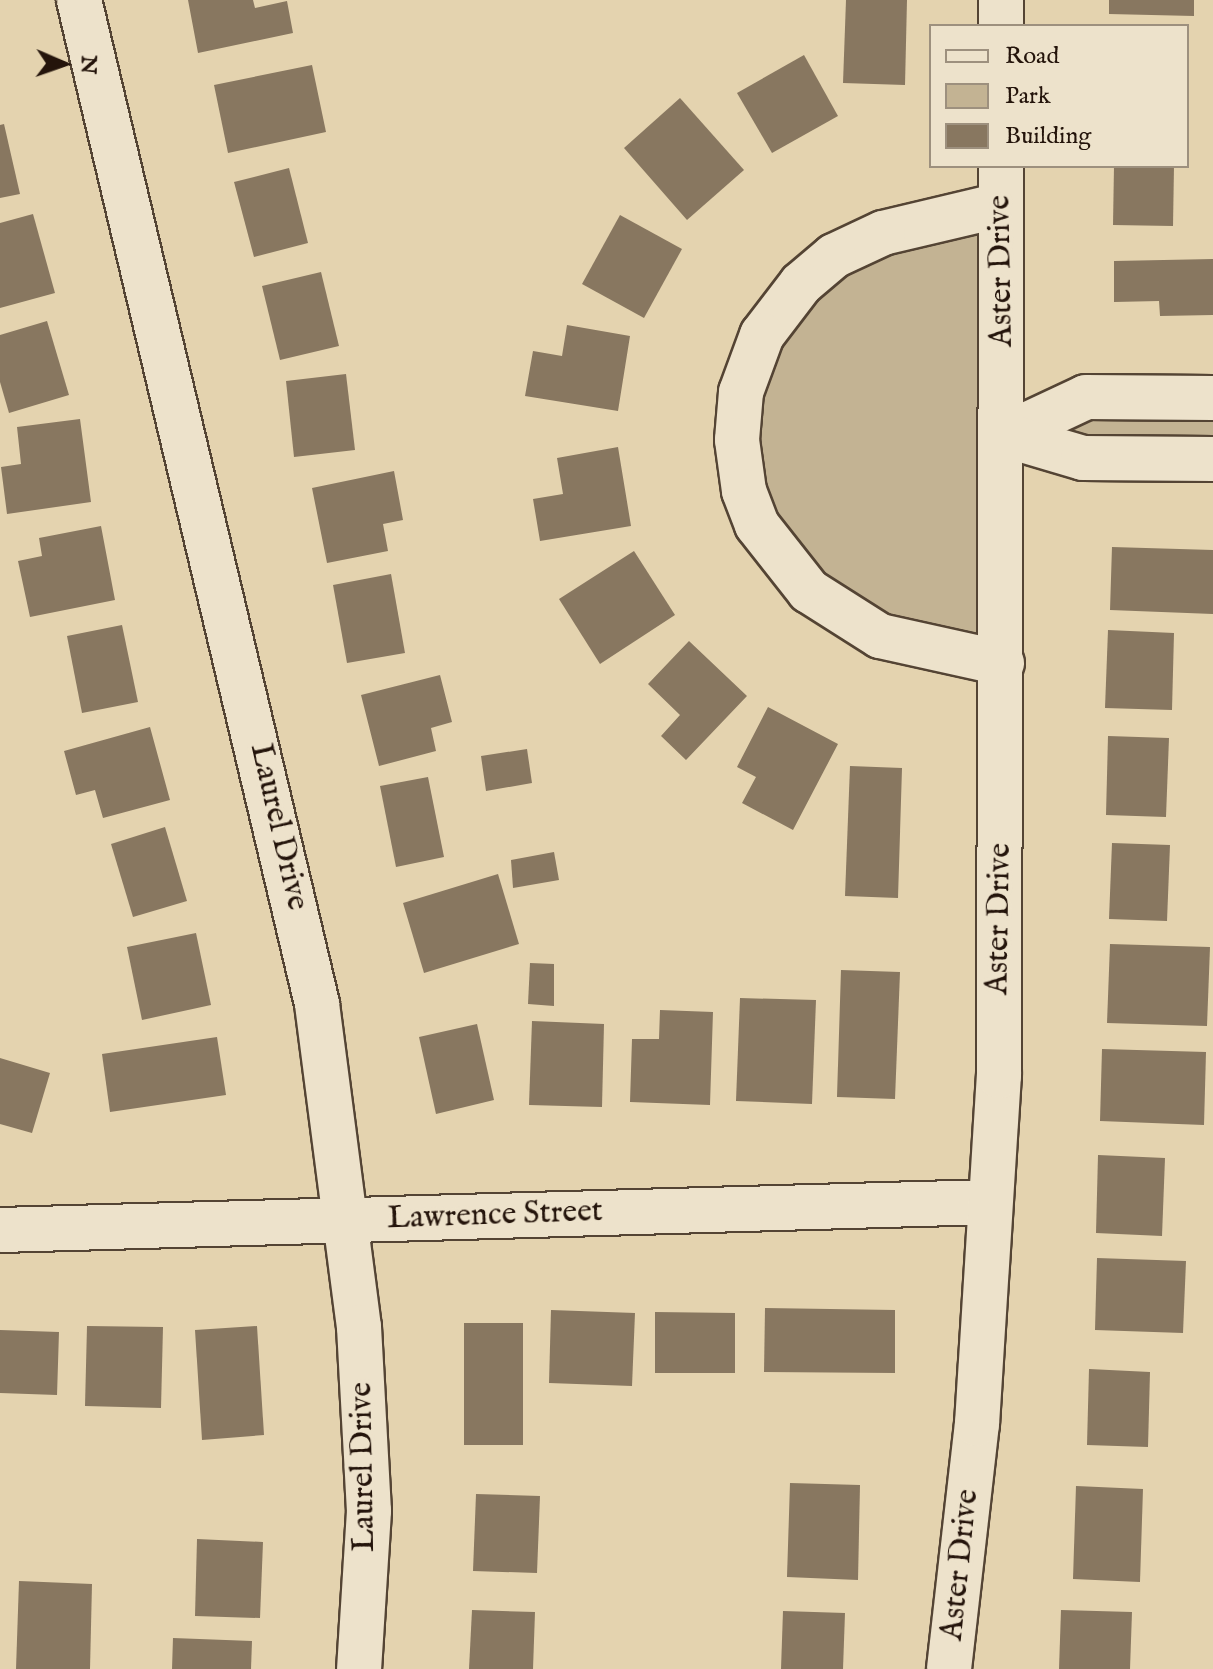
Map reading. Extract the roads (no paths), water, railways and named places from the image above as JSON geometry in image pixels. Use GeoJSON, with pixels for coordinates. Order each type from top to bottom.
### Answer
{"type":"FeatureCollection","features":[{"type":"Feature","properties":{"kind":"street","name":"Laurel Drive"},"geometry":{"type":"LineString","coordinates":[[79,0],[282,836],[317,1004],[359,1327],[369,1511],[359,1669]]}},
{"type":"Feature","properties":{"kind":"street"},"geometry":{"type":"LineString","coordinates":[[1001,0],[1001,24]]}},
{"type":"Feature","properties":{"kind":"street"},"geometry":{"type":"LineString","coordinates":[[1001,185],[834,256],[801,284],[762,335],[741,392],[737,440],[744,491],[757,525],[809,591],[880,636],[1002,663]]}},
{"type":"Feature","properties":{"kind":"street","name":"Aster Drive"},"geometry":{"type":"LineString","coordinates":[[949,1669],[977,1424],[999,1076],[1005,435],[1001,185]]}},
{"type":"Feature","properties":{"kind":"street"},"geometry":{"type":"LineString","coordinates":[[1005,435],[1086,397],[1213,398]]}},
{"type":"Feature","properties":{"kind":"street"},"geometry":{"type":"LineString","coordinates":[[1005,435],[1083,458],[1213,459]]}},
{"type":"Feature","properties":{"kind":"street","name":"Lawrence Street"},"geometry":{"type":"LineString","coordinates":[[0,1230],[990,1202]]}}]}
